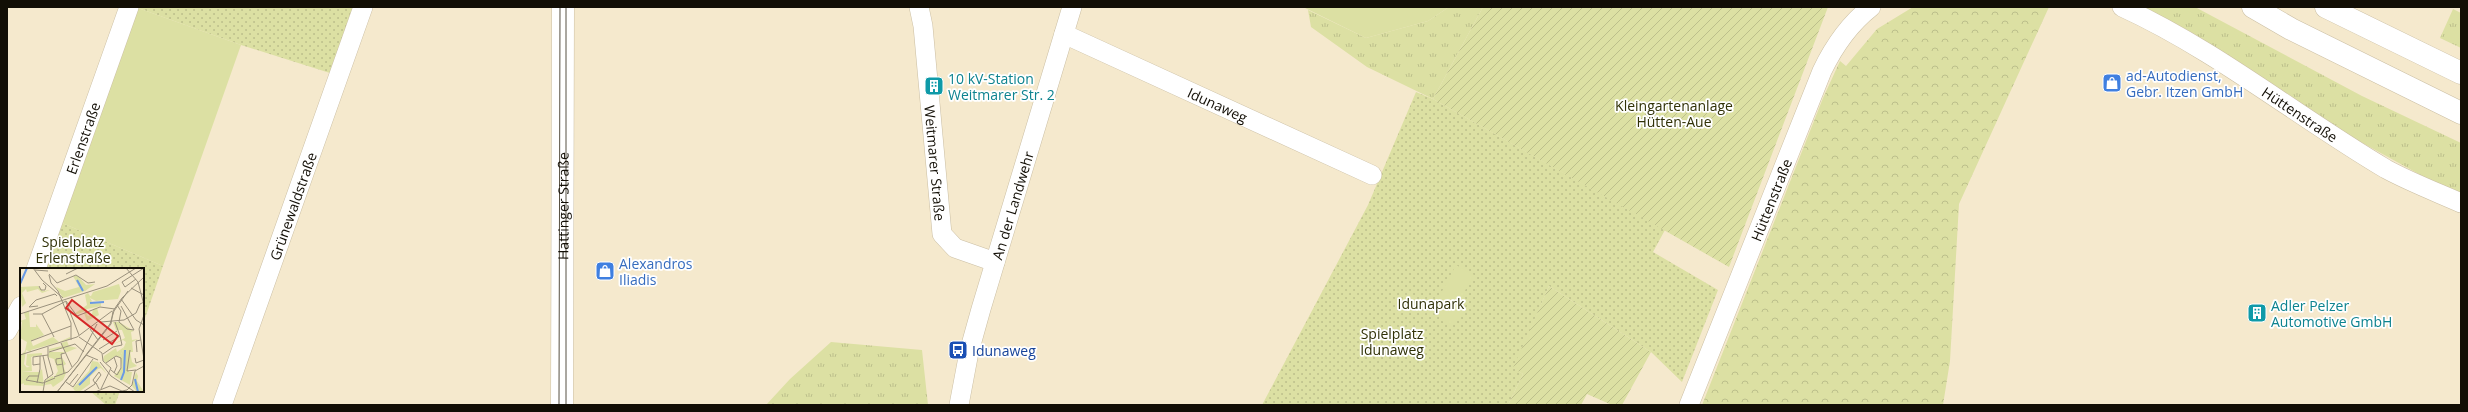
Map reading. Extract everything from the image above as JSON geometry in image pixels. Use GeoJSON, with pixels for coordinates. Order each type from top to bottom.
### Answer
{"type":"FeatureCollection","features":[{"type":"Feature","properties":{"kind":"main road","name":"Hattinger Straße"},"geometry":{"type":"LineString","coordinates":[[562,405],[563,7]]}},
{"type":"Feature","properties":{"kind":"main road"},"geometry":{"type":"LineString","coordinates":[[2237,7],[2291,29]]}},
{"type":"Feature","properties":{"kind":"main road"},"geometry":{"type":"LineString","coordinates":[[2252,7],[2291,29],[2461,113]]}},
{"type":"Feature","properties":{"kind":"main road"},"geometry":{"type":"LineString","coordinates":[[2326,7],[2461,73]]}},
{"type":"Feature","properties":{"kind":"street","name":"Erlenstraße"},"geometry":{"type":"LineString","coordinates":[[36,268],[129,7]]}},
{"type":"Feature","properties":{"kind":"street","name":"Grünewaldstraße"},"geometry":{"type":"LineString","coordinates":[[222,405],[363,7]]}},
{"type":"Feature","properties":{"kind":"street","name":"Weitmarer Straße"},"geometry":{"type":"LineString","coordinates":[[919,7],[923,33],[942,234],[955,248],[995,262]]}},
{"type":"Feature","properties":{"kind":"street","name":"An der Landwehr"},"geometry":{"type":"LineString","coordinates":[[959,405],[970,352],[995,262],[1072,7]]}},
{"type":"Feature","properties":{"kind":"street","name":"Hüttenstraße"},"geometry":{"type":"LineString","coordinates":[[1689,405],[1822,71],[1837,42],[1849,26],[1871,7]]}},
{"type":"Feature","properties":{"kind":"street","name":"Hüttenstraße"},"geometry":{"type":"LineString","coordinates":[[2122,7],[2150,20],[2198,48],[2388,170],[2461,203]]}},
{"type":"Feature","properties":{"kind":"street","name":"Idunaweg"},"geometry":{"type":"LineString","coordinates":[[1064,34],[1372,175]]}},
{"type":"Feature","properties":{"kind":"street"},"geometry":{"type":"LineString","coordinates":[[7,331],[20,308]]}},
{"type":"Feature","properties":{"kind":"green space"},"geometry":{"type":"Polygon","coordinates":[[[355,7],[333,74],[241,45],[138,8],[355,7]]]}},
{"type":"Feature","properties":{"kind":"green space"},"geometry":{"type":"Polygon","coordinates":[[[1303,7],[1449,7],[1428,21],[1366,38],[1303,7]]]}},
{"type":"Feature","properties":{"kind":"green space"},"geometry":{"type":"Polygon","coordinates":[[[1449,7],[1483,7],[1433,99],[1367,67],[1311,27],[1308,10],[1366,38],[1428,21],[1449,7]]]}},
{"type":"Feature","properties":{"kind":"green space","name":"Kleingartenanlage Hütten-Aue"},"geometry":{"type":"Polygon","coordinates":[[[1483,7],[1828,7],[1729,267],[1433,99],[1483,7]]]}},
{"type":"Feature","properties":{"kind":"green space"},"geometry":{"type":"Polygon","coordinates":[[[1913,7],[2049,7],[1959,204],[1950,361],[1943,405],[1702,405],[1823,98],[1840,61],[1846,66],[1877,29],[1913,7]]]}},
{"type":"Feature","properties":{"kind":"green space"},"geometry":{"type":"Polygon","coordinates":[[[2144,7],[2195,7],[2362,96],[2461,143],[2461,194],[2426,178],[2310,114],[2189,31],[2144,7]]]}},
{"type":"Feature","properties":{"kind":"green space"},"geometry":{"type":"Polygon","coordinates":[[[138,8],[241,45],[163,266],[62,223],[138,8]]]}},
{"type":"Feature","properties":{"kind":"green space"},"geometry":{"type":"Polygon","coordinates":[[[2453,9],[2461,13],[2461,48],[2440,38],[2453,9]]]}},
{"type":"Feature","properties":{"kind":"green space","name":"Idunapark"},"geometry":{"type":"Polygon","coordinates":[[[1416,92],[1433,99],[1665,230],[1653,252],[1718,290],[1682,382],[1651,352],[1549,286],[1514,368],[1523,374],[1508,405],[1262,405],[1368,205],[1416,92]]]}},
{"type":"Feature","properties":{"kind":"green space","name":"Spielplatz Erlenstraße"},"geometry":{"type":"Polygon","coordinates":[[[62,223],[163,266],[144,321],[144,268],[45,268],[62,223]]]}},
{"type":"Feature","properties":{"kind":"green space"},"geometry":{"type":"Polygon","coordinates":[[[1456,265],[1474,275],[1463,294],[1467,303],[1455,323],[1450,325],[1443,322],[1440,312],[1433,308],[1456,265]]]}},
{"type":"Feature","properties":{"kind":"green space"},"geometry":{"type":"Polygon","coordinates":[[[1549,286],[1651,352],[1622,405],[1612,405],[1587,394],[1581,405],[1508,405],[1523,374],[1513,368],[1549,286]]]}},
{"type":"Feature","properties":{"kind":"green space"},"geometry":{"type":"Polygon","coordinates":[[[831,342],[922,350],[928,405],[766,405],[790,379],[831,342]]]}},
{"type":"Feature","properties":{"kind":"green space"},"geometry":{"type":"Polygon","coordinates":[[[91,392],[120,392],[115,405],[106,405],[91,392]]]}},
{"type":"Feature","properties":{"kind":"tram line"},"geometry":{"type":"LineString","coordinates":[[559,405],[560,7]]}},
{"type":"Feature","properties":{"kind":"tram line"},"geometry":{"type":"LineString","coordinates":[[566,7],[566,405]]}},
{"type":"Feature","properties":{"kind":"place","name":"ad-Autodienst, Gebr. Itzen GmbH"},"geometry":{"type":"Point","coordinates":[2112,83]}},
{"type":"Feature","properties":{"kind":"place","name":"10 kV-Station Weitmarer Str. 2"},"geometry":{"type":"Point","coordinates":[934,86]}},
{"type":"Feature","properties":{"kind":"place","name":"Alexandros Iliadis"},"geometry":{"type":"Point","coordinates":[605,271]}},
{"type":"Feature","properties":{"kind":"place","name":"Adler Pelzer Automotive GmbH"},"geometry":{"type":"Point","coordinates":[2257,313]}},
{"type":"Feature","properties":{"kind":"place","name":"Idunaweg"},"geometry":{"type":"Point","coordinates":[958,350]}},
{"type":"Feature","properties":{"kind":"park label","name":"Spielplatz Idunaweg"},"geometry":{"type":"Point","coordinates":[1392,342]}}]}
